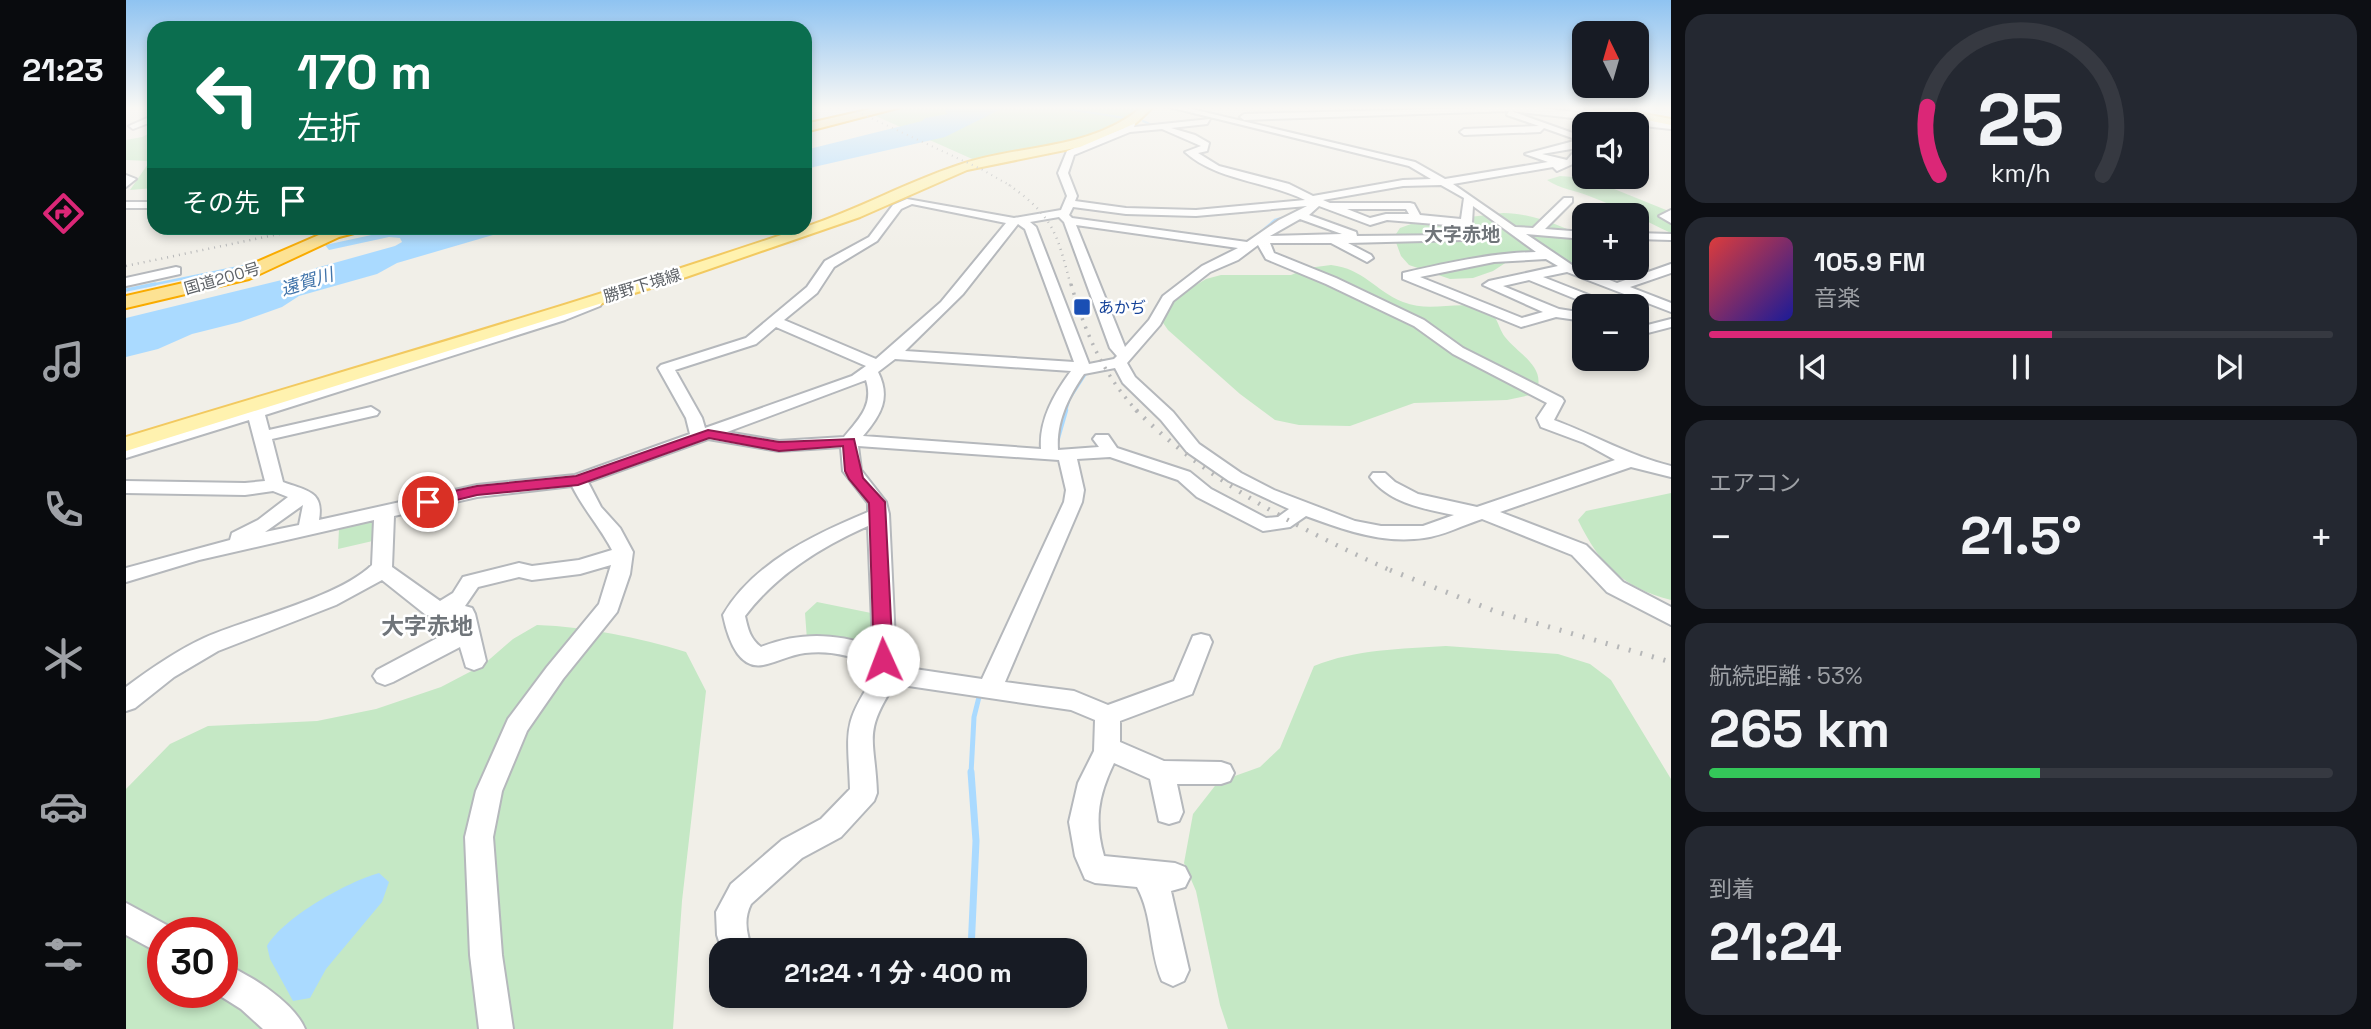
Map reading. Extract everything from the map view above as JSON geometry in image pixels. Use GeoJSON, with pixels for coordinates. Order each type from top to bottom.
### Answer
{"type":"FeatureCollection","features":[{"type":"Feature","properties":{"kind":"highway","name":"国道200号"},"geometry":{"type":"LineString","coordinates":[[126,302],[242,275],[329,235]]}},
{"type":"Feature","properties":{"kind":"main road","name":"勝野下境線"},"geometry":{"type":"LineString","coordinates":[[812,229],[911,192],[964,167],[1025,155]]}},
{"type":"Feature","properties":{"kind":"main road","name":"勝野下境線"},"geometry":{"type":"LineString","coordinates":[[126,444],[614,294],[796,235]]}},
{"type":"Feature","properties":{"kind":"street"},"geometry":{"type":"LineString","coordinates":[[1069,155],[1063,173],[1071,191],[1067,213],[1129,380],[1167,416],[1193,448],[1235,477],[1267,494],[1351,526],[1407,534],[1424,532],[1630,461]]}},
{"type":"Feature","properties":{"kind":"street"},"geometry":{"type":"LineString","coordinates":[[1189,155],[1208,168],[1278,186],[1352,234],[1336,241]]}},
{"type":"Feature","properties":{"kind":"street"},"geometry":{"type":"LineString","coordinates":[[1379,155],[1412,164],[1445,182],[1568,268],[1671,308]]}},
{"type":"Feature","properties":{"kind":"street"},"geometry":{"type":"LineString","coordinates":[[1534,155],[1564,162]]}},
{"type":"Feature","properties":{"kind":"street"},"geometry":{"type":"LineString","coordinates":[[776,322],[879,363],[1083,368],[1122,359],[1155,322],[1165,298],[1206,270],[1234,257],[1321,196],[1403,183],[1464,179],[1500,183],[1549,171],[1572,159]]}},
{"type":"Feature","properties":{"kind":"street"},"geometry":{"type":"LineString","coordinates":[[126,178],[131,179],[126,184]]}},
{"type":"Feature","properties":{"kind":"street"},"geometry":{"type":"LineString","coordinates":[[1067,213],[1252,243],[1354,239],[1419,240],[1459,238],[1466,223],[1469,197]]}},
{"type":"Feature","properties":{"kind":"street"},"geometry":{"type":"LineString","coordinates":[[1535,233],[1568,200]]}},
{"type":"Feature","properties":{"kind":"street"},"geometry":{"type":"LineString","coordinates":[[704,435],[666,368],[751,341],[812,290],[829,264],[873,239],[897,207],[911,201],[1016,220],[1030,227],[1083,368]]}},
{"type":"Feature","properties":{"kind":"street"},"geometry":{"type":"LineString","coordinates":[[126,205],[147,205]]}},
{"type":"Feature","properties":{"kind":"street"},"geometry":{"type":"LineString","coordinates":[[1252,243],[1272,219],[1306,206]]}},
{"type":"Feature","properties":{"kind":"street"},"geometry":{"type":"LineString","coordinates":[[126,576],[217,550],[477,491],[578,480],[834,388],[879,363],[970,278],[1016,220],[1067,213],[1196,213],[1329,206],[1370,222],[1386,217],[1466,223]]}},
{"type":"Feature","properties":{"kind":"street"},"geometry":{"type":"LineString","coordinates":[[1671,213],[1665,216],[1671,220]]}},
{"type":"Feature","properties":{"kind":"street"},"geometry":{"type":"LineString","coordinates":[[1510,229],[1572,235]]}},
{"type":"Feature","properties":{"kind":"street"},"geometry":{"type":"LineString","coordinates":[[1649,236],[1671,237]]}},
{"type":"Feature","properties":{"kind":"street"},"geometry":{"type":"LineString","coordinates":[[1336,241],[1367,258]]}},
{"type":"Feature","properties":{"kind":"street"},"geometry":{"type":"LineString","coordinates":[[1252,243],[1270,256],[1419,323],[1458,351],[1556,401],[1545,418],[1547,423],[1590,439],[1630,461],[1671,472]]}},
{"type":"Feature","properties":{"kind":"street"},"geometry":{"type":"LineString","coordinates":[[1546,255],[1527,255],[1444,267],[1407,276],[1521,323],[1556,313]]}},
{"type":"Feature","properties":{"kind":"street"},"geometry":{"type":"LineString","coordinates":[[1296,267],[1336,274]]}},
{"type":"Feature","properties":{"kind":"street"},"geometry":{"type":"LineString","coordinates":[[1444,267],[1556,313],[1572,315]]}},
{"type":"Feature","properties":{"kind":"street"},"geometry":{"type":"LineString","coordinates":[[1478,280],[1529,276],[1568,268]]}},
{"type":"Feature","properties":{"kind":"street"},"geometry":{"type":"LineString","coordinates":[[1616,287],[1649,278],[1671,268]]}},
{"type":"Feature","properties":{"kind":"street"},"geometry":{"type":"LineString","coordinates":[[126,282],[176,271]]}},
{"type":"Feature","properties":{"kind":"street"},"geometry":{"type":"LineString","coordinates":[[1529,276],[1574,294]]}},
{"type":"Feature","properties":{"kind":"street"},"geometry":{"type":"LineString","coordinates":[[126,453],[560,317],[614,294]]}},
{"type":"Feature","properties":{"kind":"street"},"geometry":{"type":"LineString","coordinates":[[733,938],[731,912],[741,894],[792,849],[831,828],[864,793],[864,772],[858,734],[887,666],[877,502],[852,471],[849,442],[875,409],[879,394],[879,363]]}},
{"type":"Feature","properties":{"kind":"street"},"geometry":{"type":"LineString","coordinates":[[990,688],[1073,502],[1075,490],[1060,455],[1048,443],[1054,414],[1064,392],[1083,368]]}},
{"type":"Feature","properties":{"kind":"street"},"geometry":{"type":"LineString","coordinates":[[173,429],[262,411],[342,377]]}},
{"type":"Feature","properties":{"kind":"street"},"geometry":{"type":"LineString","coordinates":[[262,411],[263,436],[275,485]]}},
{"type":"Feature","properties":{"kind":"street"},"geometry":{"type":"LineString","coordinates":[[263,436],[371,412]]}},
{"type":"Feature","properties":{"kind":"street"},"geometry":{"type":"LineString","coordinates":[[704,435],[779,446],[849,442],[1060,455],[1107,445],[1184,476],[1204,493],[1263,525],[1283,523],[1305,507]]}},
{"type":"Feature","properties":{"kind":"street"},"geometry":{"type":"LineString","coordinates":[[1379,477],[1389,488],[1401,495],[1480,513],[1579,550],[1615,587],[1671,617]]}},
{"type":"Feature","properties":{"kind":"street"},"geometry":{"type":"LineString","coordinates":[[496,1029],[486,955],[479,837],[489,790],[517,726],[555,673],[609,607],[620,574],[622,554],[614,533],[593,510],[578,480]]}},
{"type":"Feature","properties":{"kind":"street"},"geometry":{"type":"LineString","coordinates":[[126,487],[245,489],[275,485],[309,499],[312,505],[308,530]]}},
{"type":"Feature","properties":{"kind":"street"},"geometry":{"type":"LineString","coordinates":[[217,550],[265,524],[302,496]]}},
{"type":"Feature","properties":{"kind":"street"},"geometry":{"type":"LineString","coordinates":[[381,569],[384,512]]}},
{"type":"Feature","properties":{"kind":"street"},"geometry":{"type":"LineString","coordinates":[[879,514],[804,552],[766,578],[747,596],[734,615],[740,643],[760,657],[776,649],[839,643],[864,650],[903,677],[1074,701],[1108,715],[1184,687],[1201,642]]}},
{"type":"Feature","properties":{"kind":"street"},"geometry":{"type":"LineString","coordinates":[[447,608],[462,598],[470,582],[519,570],[545,573],[580,567],[622,554]]}},
{"type":"Feature","properties":{"kind":"street"},"geometry":{"type":"LineString","coordinates":[[381,569],[434,609],[447,608],[464,614],[474,661]]}},
{"type":"Feature","properties":{"kind":"street"},"geometry":{"type":"LineString","coordinates":[[126,701],[175,666],[210,646],[362,583],[381,569]]}},
{"type":"Feature","properties":{"kind":"street"},"geometry":{"type":"LineString","coordinates":[[386,676],[468,632]]}},
{"type":"Feature","properties":{"kind":"street"},"geometry":{"type":"LineString","coordinates":[[1108,715],[1107,748],[1091,783],[1083,822],[1089,856],[1095,869],[1160,876],[1159,897],[1173,970]]}},
{"type":"Feature","properties":{"kind":"street"},"geometry":{"type":"LineString","coordinates":[[1107,748],[1162,772],[1221,773]]}},
{"type":"Feature","properties":{"kind":"street"},"geometry":{"type":"LineString","coordinates":[[1162,772],[1169,813]]}},
{"type":"Feature","properties":{"kind":"street"},"geometry":{"type":"LineString","coordinates":[[126,918],[147,930]]}},
{"type":"Feature","properties":{"kind":"street"},"geometry":{"type":"LineString","coordinates":[[238,990],[288,1029]]}},
{"type":"Feature","properties":{"kind":"green space"},"geometry":{"type":"Polygon","coordinates":[[[126,155],[147,155],[147,161],[126,160],[126,155]]]}},
{"type":"Feature","properties":{"kind":"green space"},"geometry":{"type":"Polygon","coordinates":[[[963,155],[1016,155],[979,162],[963,155]]]}},
{"type":"Feature","properties":{"kind":"green space"},"geometry":{"type":"Polygon","coordinates":[[[147,165],[147,189],[130,190],[147,165]]]}},
{"type":"Feature","properties":{"kind":"green space"},"geometry":{"type":"Polygon","coordinates":[[[1560,176],[1572,177],[1572,189],[1614,189],[1649,203],[1605,203],[1547,180],[1560,176]]]}},
{"type":"Feature","properties":{"kind":"green space"},"geometry":{"type":"Polygon","coordinates":[[[1649,203],[1671,212],[1671,233],[1649,223],[1649,203]]]}},
{"type":"Feature","properties":{"kind":"green space"},"geometry":{"type":"Polygon","coordinates":[[[1503,213],[1534,217],[1572,231],[1572,265],[1549,259],[1513,258],[1493,271],[1473,278],[1450,279],[1409,265],[1401,256],[1394,237],[1400,228],[1411,224],[1503,213]]]}},
{"type":"Feature","properties":{"kind":"green space"},"geometry":{"type":"Polygon","coordinates":[[[1331,265],[1361,275],[1393,297],[1413,305],[1463,305],[1488,310],[1505,337],[1535,369],[1538,385],[1535,394],[1507,400],[1414,403],[1350,426],[1299,425],[1275,420],[1240,394],[1168,330],[1159,317],[1163,305],[1206,279],[1221,275],[1291,275],[1308,268],[1331,265]]]}},
{"type":"Feature","properties":{"kind":"green space"},"geometry":{"type":"Polygon","coordinates":[[[1671,493],[1671,600],[1639,588],[1614,572],[1595,550],[1578,520],[1586,511],[1671,493]]]}},
{"type":"Feature","properties":{"kind":"green space"},"geometry":{"type":"Polygon","coordinates":[[[377,519],[377,540],[338,549],[339,529],[377,519]]]}},
{"type":"Feature","properties":{"kind":"green space"},"geometry":{"type":"Polygon","coordinates":[[[817,602],[876,614],[879,647],[807,640],[805,613],[817,602]]]}},
{"type":"Feature","properties":{"kind":"green space"},"geometry":{"type":"Polygon","coordinates":[[[537,625],[594,630],[686,652],[706,691],[682,901],[673,1029],[126,1029],[126,789],[170,744],[208,726],[317,721],[376,709],[441,687],[483,665],[513,639],[537,625]]]}},
{"type":"Feature","properties":{"kind":"green space"},"geometry":{"type":"Polygon","coordinates":[[[1446,646],[1558,654],[1590,664],[1611,680],[1671,779],[1671,1029],[1228,1029],[1220,1005],[1196,891],[1184,863],[1193,814],[1218,782],[1260,767],[1280,748],[1314,666],[1362,653],[1446,646]]]}},
{"type":"Feature","properties":{"kind":"water"},"geometry":{"type":"Polygon","coordinates":[[[812,155],[866,155],[812,167],[812,155]]]}},
{"type":"Feature","properties":{"kind":"water","name":"遠賀川"},"geometry":{"type":"Polygon","coordinates":[[[371,235],[493,235],[397,263],[377,274],[299,296],[282,307],[240,322],[192,334],[158,349],[126,357],[126,318],[294,277],[402,242],[400,238],[389,237],[329,250],[325,245],[371,235]]]}},
{"type":"Feature","properties":{"kind":"water"},"geometry":{"type":"Polygon","coordinates":[[[379,873],[389,882],[382,902],[326,969],[310,998],[293,1001],[270,959],[267,946],[287,924],[317,902],[350,884],[379,873]]]}},
{"type":"Feature","properties":{"kind":"waterway"},"geometry":{"type":"LineString","coordinates":[[1250,241],[1275,220],[1289,216]]}},
{"type":"Feature","properties":{"kind":"waterway"},"geometry":{"type":"LineString","coordinates":[[146,286],[244,266]]}},
{"type":"Feature","properties":{"kind":"waterway"},"geometry":{"type":"LineString","coordinates":[[126,290],[155,284]]}},
{"type":"Feature","properties":{"kind":"waterway"},"geometry":{"type":"LineString","coordinates":[[1065,412],[1069,399],[1087,371]]}},
{"type":"Feature","properties":{"kind":"waterway"},"geometry":{"type":"LineString","coordinates":[[1057,441],[1066,410]]}},
{"type":"Feature","properties":{"kind":"waterway"},"geometry":{"type":"LineString","coordinates":[[971,773],[974,717],[980,693]]}},
{"type":"Feature","properties":{"kind":"waterway"},"geometry":{"type":"LineString","coordinates":[[971,773],[976,841],[972,938]]}},
{"type":"Feature","properties":{"kind":"railway"},"geometry":{"type":"LineString","coordinates":[[951,155],[1011,186]]}},
{"type":"Feature","properties":{"kind":"railway"},"geometry":{"type":"LineString","coordinates":[[1009,185],[1036,207],[1052,228],[1071,286]]}},
{"type":"Feature","properties":{"kind":"railway"},"geometry":{"type":"LineString","coordinates":[[126,266],[274,235]]}},
{"type":"Feature","properties":{"kind":"railway"},"geometry":{"type":"LineString","coordinates":[[1071,284],[1082,319],[1105,368],[1137,411]]}},
{"type":"Feature","properties":{"kind":"railway"},"geometry":{"type":"LineString","coordinates":[[1137,411],[1194,460],[1258,503],[1394,572]]}},
{"type":"Feature","properties":{"kind":"railway"},"geometry":{"type":"LineString","coordinates":[[1390,570],[1497,612],[1671,662]]}},
{"type":"Feature","properties":{"kind":"place","name":"あかぢ"},"geometry":{"type":"Point","coordinates":[1082,307]}},
{"type":"Feature","properties":{"kind":"district","name":"大字赤地"},"geometry":{"type":"Point","coordinates":[1462,234]}},
{"type":"Feature","properties":{"kind":"district","name":"大字赤地"},"geometry":{"type":"Point","coordinates":[427,626]}},
{"type":"Feature","properties":{"kind":"route"},"geometry":{"type":"LineString","coordinates":[[428,502],[477,491],[578,480],[708,434],[779,446],[849,442],[852,471],[877,502],[879,514],[883,660]]}}]}
